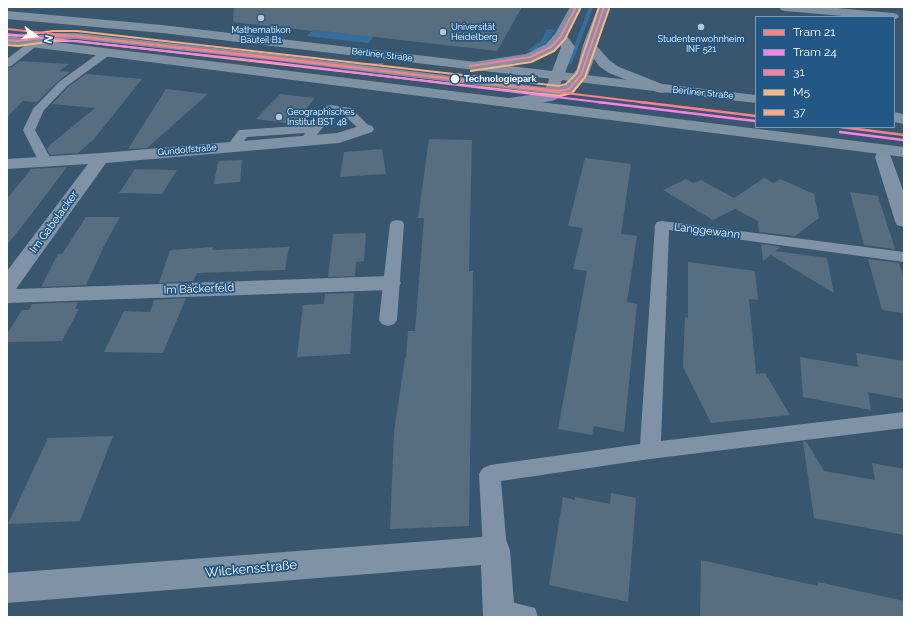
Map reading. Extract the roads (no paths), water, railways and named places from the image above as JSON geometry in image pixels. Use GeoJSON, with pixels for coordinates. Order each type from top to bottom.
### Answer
{"type":"FeatureCollection","features":[{"type":"Feature","properties":{"kind":"main road","name":"Berliner Straße"},"geometry":{"type":"LineString","coordinates":[[7,15],[162,29],[473,66],[557,77],[573,84],[662,89],[755,99]]}},
{"type":"Feature","properties":{"kind":"main road"},"geometry":{"type":"LineString","coordinates":[[13,41],[904,152]]}},
{"type":"Feature","properties":{"kind":"street"},"geometry":{"type":"LineString","coordinates":[[473,66],[503,63],[530,57],[551,47],[561,36],[576,7]]}},
{"type":"Feature","properties":{"kind":"street"},"geometry":{"type":"LineString","coordinates":[[507,102],[560,94],[573,84],[584,70],[590,45],[604,7]]}},
{"type":"Feature","properties":{"kind":"street"},"geometry":{"type":"LineString","coordinates":[[785,7],[883,16]]}},
{"type":"Feature","properties":{"kind":"street"},"geometry":{"type":"LineString","coordinates":[[552,94],[568,47],[561,36]]}},
{"type":"Feature","properties":{"kind":"street"},"geometry":{"type":"LineString","coordinates":[[590,45],[604,63],[614,70],[662,89]]}},
{"type":"Feature","properties":{"kind":"street"},"geometry":{"type":"LineString","coordinates":[[552,94],[575,111]]}},
{"type":"Feature","properties":{"kind":"street","name":"Gundolfstraße"},"geometry":{"type":"LineString","coordinates":[[7,164],[232,147],[311,135],[339,138],[366,129]]}},
{"type":"Feature","properties":{"kind":"street"},"geometry":{"type":"LineString","coordinates":[[883,157],[904,221]]}},
{"type":"Feature","properties":{"kind":"street","name":"Im Gabelacker"},"geometry":{"type":"LineString","coordinates":[[7,286],[101,158]]}},
{"type":"Feature","properties":{"kind":"street","name":"Im Bäckerfeld"},"geometry":{"type":"LineString","coordinates":[[7,296],[390,283]]}},
{"type":"Feature","properties":{"kind":"street"},"geometry":{"type":"LineString","coordinates":[[495,550],[508,615]]}},
{"type":"Feature","properties":{"kind":"street","name":"Wilckensstraße"},"geometry":{"type":"LineString","coordinates":[[7,588],[495,550]]}},
{"type":"Feature","properties":{"kind":"lane"},"geometry":{"type":"LineString","coordinates":[[13,41],[54,36],[76,36],[278,58],[552,94]]}},
{"type":"Feature","properties":{"kind":"lane"},"geometry":{"type":"LineString","coordinates":[[7,64],[34,43]]}},
{"type":"Feature","properties":{"kind":"lane"},"geometry":{"type":"LineString","coordinates":[[44,161],[28,130],[39,109],[63,84],[107,52]]}},
{"type":"Feature","properties":{"kind":"lane"},"geometry":{"type":"LineString","coordinates":[[311,135],[331,109],[347,111],[366,129]]}},
{"type":"Feature","properties":{"kind":"lane"},"geometry":{"type":"LineString","coordinates":[[388,320],[390,283],[397,224]]}},
{"type":"Feature","properties":{"kind":"lane","name":"Langgewann"},"geometry":{"type":"LineString","coordinates":[[650,451],[662,225],[904,257]]}},
{"type":"Feature","properties":{"kind":"lane"},"geometry":{"type":"LineString","coordinates":[[495,550],[490,474],[650,451],[904,420]]}},
{"type":"Feature","properties":{"kind":"tram line","name":"21"},"geometry":{"type":"LineString","coordinates":[[7,29],[270,57],[755,116]]}},
{"type":"Feature","properties":{"kind":"tram line","name":"24"},"geometry":{"type":"LineString","coordinates":[[7,34],[269,62],[755,121]]}},
{"type":"Feature","properties":{"kind":"tram line"},"geometry":{"type":"LineString","coordinates":[[333,64],[383,64]]}},
{"type":"Feature","properties":{"kind":"tram line","name":"21"},"geometry":{"type":"LineString","coordinates":[[849,128],[904,135]]}},
{"type":"Feature","properties":{"kind":"tram line","name":"24"},"geometry":{"type":"LineString","coordinates":[[840,132],[903,140]]}},
{"type":"Feature","properties":{"kind":"place","name":"Mathematikon Bauteil B1"},"geometry":{"type":"Point","coordinates":[261,18]}},
{"type":"Feature","properties":{"kind":"place","name":"Studentenwohnheim INF 521"},"geometry":{"type":"Point","coordinates":[701,27]}},
{"type":"Feature","properties":{"kind":"place","name":"Universität Heidelberg"},"geometry":{"type":"Point","coordinates":[443,32]}},
{"type":"Feature","properties":{"kind":"place","name":"Technologiepark"},"geometry":{"type":"Point","coordinates":[455,79]}},
{"type":"Feature","properties":{"kind":"place","name":"Geographisches Institut BST 48"},"geometry":{"type":"Point","coordinates":[279,117]}}]}
